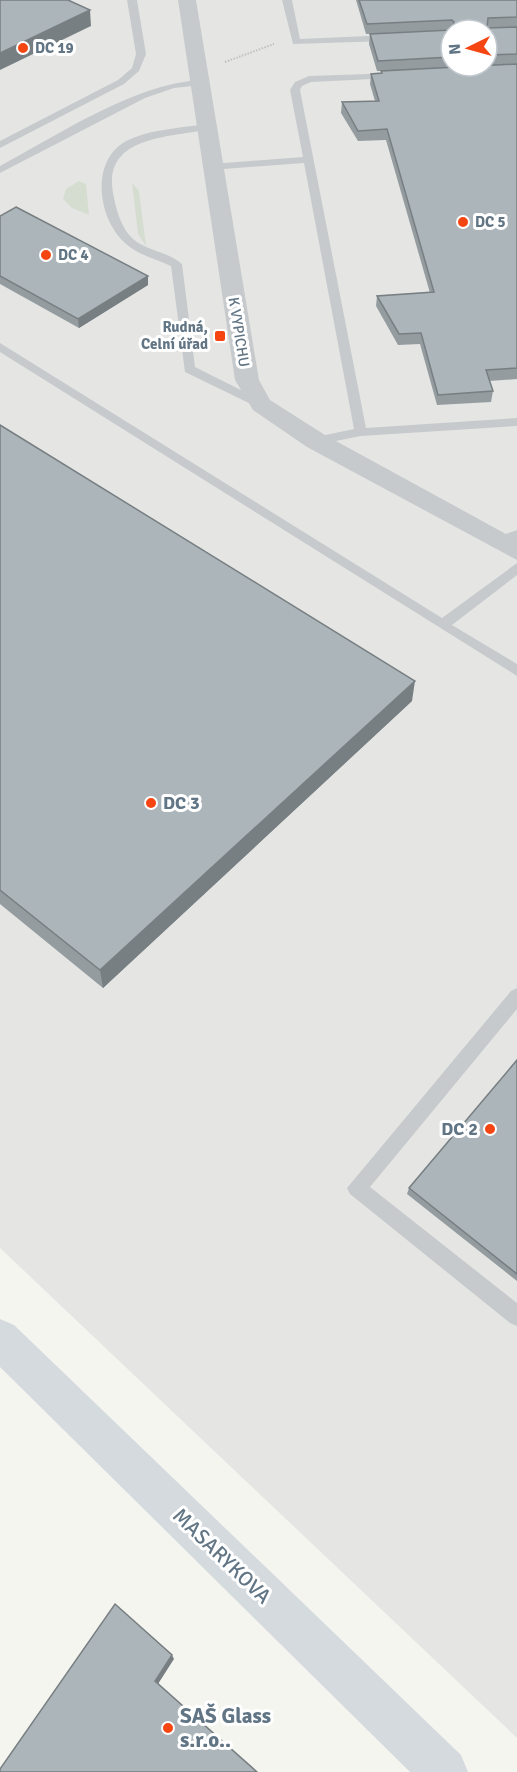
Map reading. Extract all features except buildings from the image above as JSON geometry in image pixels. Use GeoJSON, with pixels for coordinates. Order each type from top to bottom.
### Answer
{"type":"FeatureCollection","features":[{"type":"Feature","properties":{"kind":"main road","name":"MASARYKOVA"},"geometry":{"type":"LineString","coordinates":[[0,1339],[444,1772]]}},
{"type":"Feature","properties":{"kind":"street","name":"K VYPICHU"},"geometry":{"type":"LineString","coordinates":[[187,0],[205,127],[247,380],[261,405],[316,441],[511,542]]}},
{"type":"Feature","properties":{"kind":"lane"},"geometry":{"type":"LineString","coordinates":[[0,145],[121,82],[136,69],[141,54],[132,0]]}},
{"type":"Feature","properties":{"kind":"lane"},"geometry":{"type":"LineString","coordinates":[[286,0],[296,42],[403,37]]}},
{"type":"Feature","properties":{"kind":"lane"},"geometry":{"type":"LineString","coordinates":[[361,432],[295,90],[298,84],[309,79],[401,75]]}},
{"type":"Feature","properties":{"kind":"lane"},"geometry":{"type":"LineString","coordinates":[[0,170],[141,96],[173,85],[199,83]]}},
{"type":"Feature","properties":{"kind":"lane"},"geometry":{"type":"LineString","coordinates":[[205,127],[136,140],[127,145],[113,159],[106,174],[110,206],[120,231],[128,241],[176,264],[189,369],[261,405]]}},
{"type":"Feature","properties":{"kind":"lane"},"geometry":{"type":"LineString","coordinates":[[212,167],[308,160]]}},
{"type":"Feature","properties":{"kind":"lane"},"geometry":{"type":"LineString","coordinates":[[0,347],[517,671]]}},
{"type":"Feature","properties":{"kind":"lane"},"geometry":{"type":"LineString","coordinates":[[316,441],[361,432],[517,422]]}},
{"type":"Feature","properties":{"kind":"lane"},"geometry":{"type":"LineString","coordinates":[[442,625],[517,568]]}},
{"type":"Feature","properties":{"kind":"lane"},"geometry":{"type":"LineString","coordinates":[[517,996],[357,1188],[517,1316]]}},
{"type":"Feature","properties":{"kind":"path"},"geometry":{"type":"LineString","coordinates":[[216,64],[279,43]]}},
{"type":"Feature","properties":{"kind":"shaded area"},"geometry":{"type":"Polygon","coordinates":[[[0,0],[517,0],[517,1738],[0,1248],[0,0]]]}},
{"type":"Feature","properties":{"kind":"shaded area"},"geometry":{"type":"Polygon","coordinates":[[[79,181],[86,184],[89,215],[72,208],[63,199],[66,189],[79,181]]]}},
{"type":"Feature","properties":{"kind":"shaded area"},"geometry":{"type":"Polygon","coordinates":[[[132,183],[139,191],[146,246],[138,234],[132,183]]]}},
{"type":"Feature","properties":{"kind":"place","name":"DC 19"},"geometry":{"type":"Point","coordinates":[23,48]}},
{"type":"Feature","properties":{"kind":"place","name":"DC 5"},"geometry":{"type":"Point","coordinates":[463,222]}},
{"type":"Feature","properties":{"kind":"place","name":"DC 4"},"geometry":{"type":"Point","coordinates":[46,255]}},
{"type":"Feature","properties":{"kind":"place","name":"Rudná, Celní úřad"},"geometry":{"type":"Point","coordinates":[220,336]}},
{"type":"Feature","properties":{"kind":"place","name":"DC 3"},"geometry":{"type":"Point","coordinates":[151,803]}},
{"type":"Feature","properties":{"kind":"place","name":"DC 2"},"geometry":{"type":"Point","coordinates":[490,1129]}},
{"type":"Feature","properties":{"kind":"place","name":"SAŠ Glass s.r.o.."},"geometry":{"type":"Point","coordinates":[168,1728]}}]}
